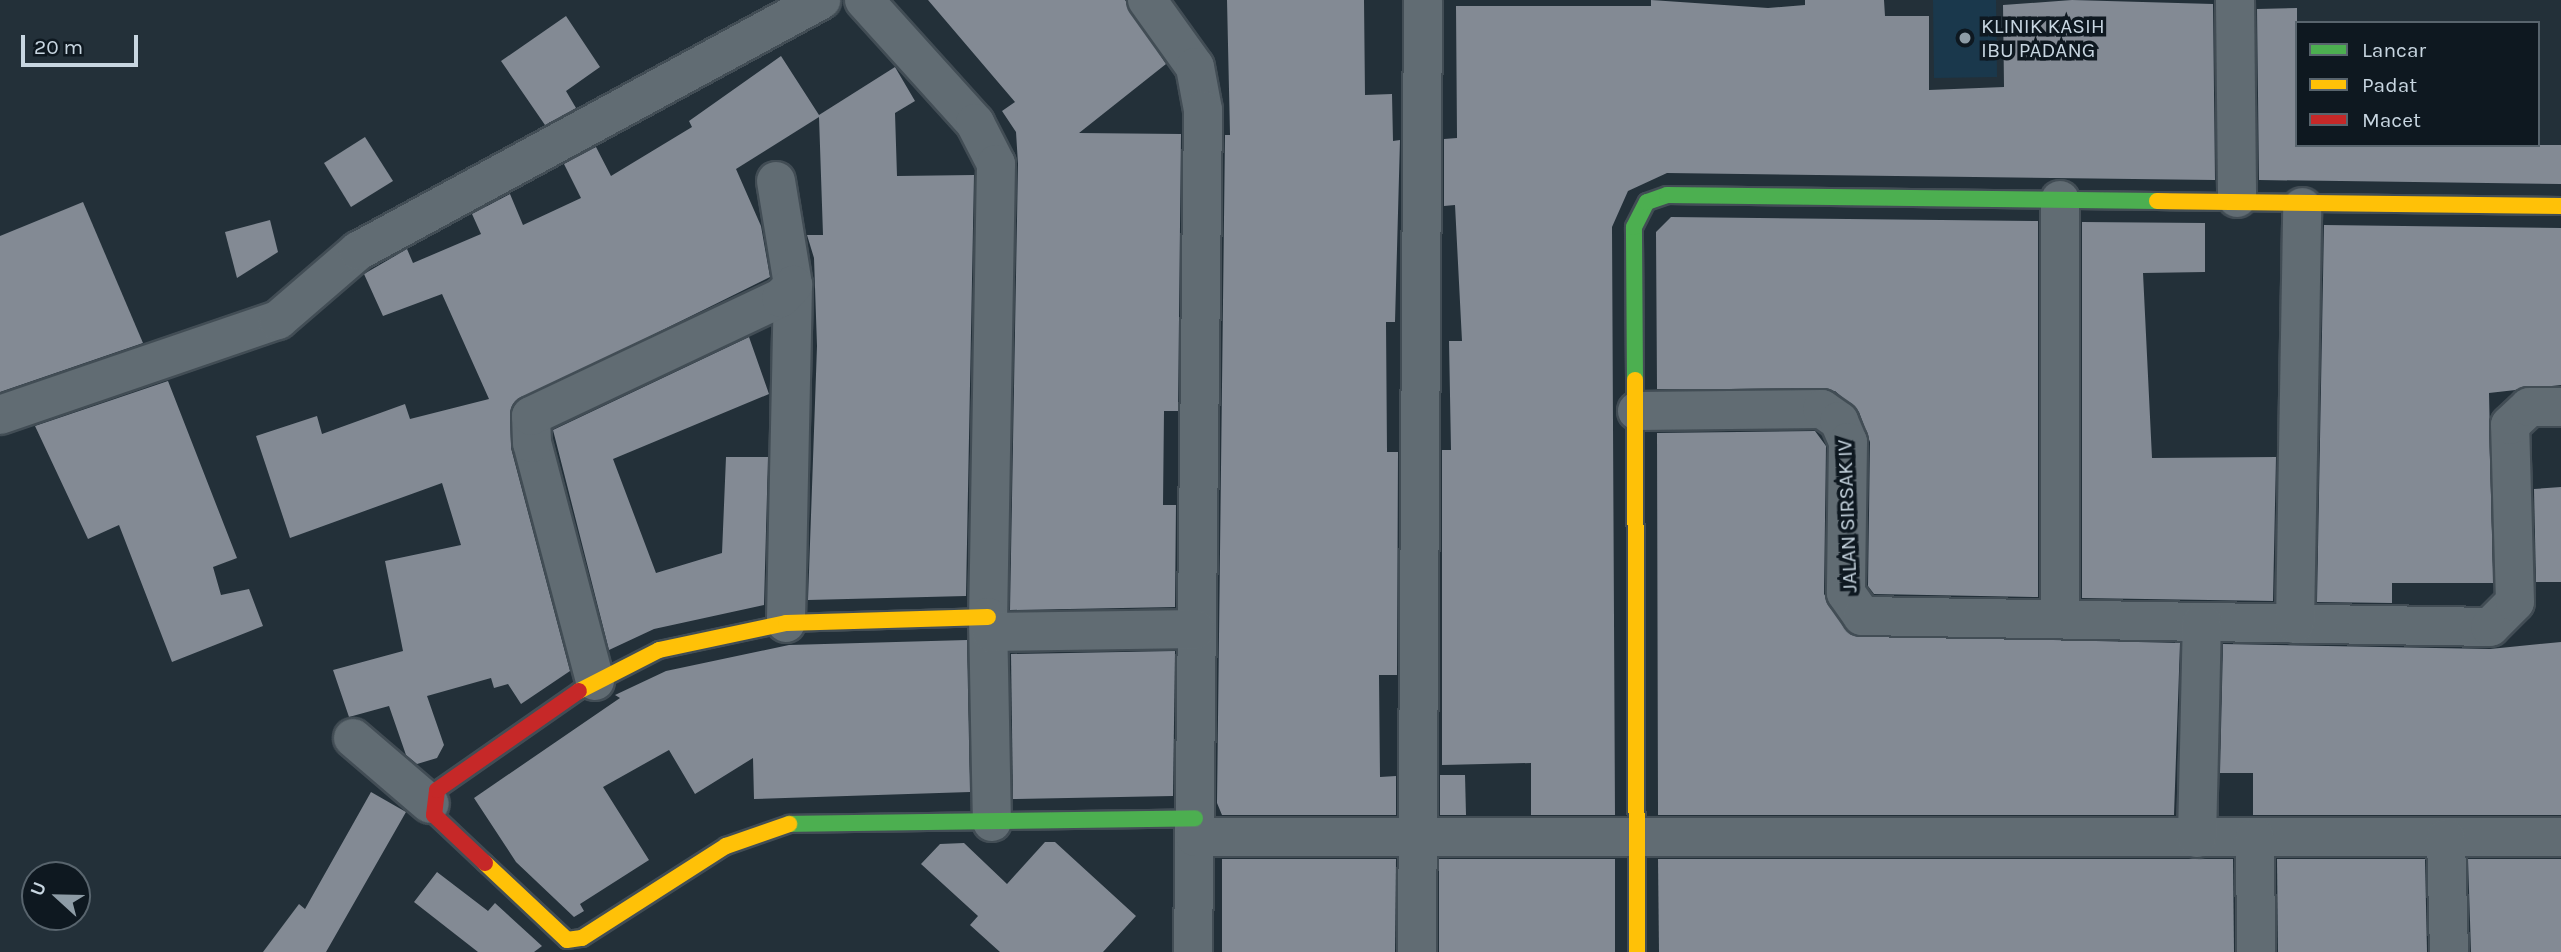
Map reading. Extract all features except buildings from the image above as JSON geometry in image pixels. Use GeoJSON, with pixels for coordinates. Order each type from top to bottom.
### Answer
{"type":"FeatureCollection","features":[{"type":"Feature","properties":{"kind":"street"},"geometry":{"type":"LineString","coordinates":[[0,415],[278,320],[358,251],[821,0]]}},
{"type":"Feature","properties":{"kind":"street"},"geometry":{"type":"LineString","coordinates":[[864,0],[975,123],[996,164],[990,625],[992,822]]}},
{"type":"Feature","properties":{"kind":"street"},"geometry":{"type":"LineString","coordinates":[[1147,0],[1195,67],[1203,110],[1193,952]]}},
{"type":"Feature","properties":{"kind":"street"},"geometry":{"type":"LineString","coordinates":[[1417,952],[1423,0]]}},
{"type":"Feature","properties":{"kind":"street"},"geometry":{"type":"LineString","coordinates":[[2235,0],[2236,198]]}},
{"type":"Feature","properties":{"kind":"street"},"geometry":{"type":"LineString","coordinates":[[776,181],[793,285],[786,623]]}},
{"type":"Feature","properties":{"kind":"street"},"geometry":{"type":"LineString","coordinates":[[1637,952],[1637,411],[1634,227],[1647,202],[1667,195],[2060,200],[2236,198],[2302,207],[2561,206]]}},
{"type":"Feature","properties":{"kind":"street"},"geometry":{"type":"LineString","coordinates":[[2060,200],[2060,618],[2490,627],[2505,618],[2515,602],[2518,578],[2510,425],[2529,407],[2561,407]]}},
{"type":"Feature","properties":{"kind":"street"},"geometry":{"type":"LineString","coordinates":[[2295,624],[2302,207]]}},
{"type":"Feature","properties":{"kind":"street"},"geometry":{"type":"LineString","coordinates":[[595,681],[531,443],[531,416],[781,298],[793,285]]}},
{"type":"Feature","properties":{"kind":"street","name":"JALAN SIRSAK IV"},"geometry":{"type":"LineString","coordinates":[[1637,411],[1822,409],[1839,421],[1848,442],[1846,593],[1862,616],[2060,618]]}},
{"type":"Feature","properties":{"kind":"street"},"geometry":{"type":"LineString","coordinates":[[2197,838],[2202,622]]}},
{"type":"Feature","properties":{"kind":"street"},"geometry":{"type":"LineString","coordinates":[[430,804],[454,775],[595,681],[659,650],[786,623],[1196,629]]}},
{"type":"Feature","properties":{"kind":"street"},"geometry":{"type":"LineString","coordinates":[[353,738],[430,804],[433,815],[567,940],[582,938],[756,830],[786,824],[992,822],[1638,834],[2197,838],[2561,837]]}},
{"type":"Feature","properties":{"kind":"street"},"geometry":{"type":"LineString","coordinates":[[2256,837],[2256,952]]}},
{"type":"Feature","properties":{"kind":"street"},"geometry":{"type":"LineString","coordinates":[[2446,838],[2449,952]]}},
{"type":"Feature","properties":{"kind":"shaded area","name":"KLINIK KASIH IBU PADANG"},"geometry":{"type":"Polygon","coordinates":[[[1933,0],[1996,0],[1997,77],[1934,78],[1933,0]]]}},
{"type":"Feature","properties":{"kind":"traffic: fast"},"geometry":{"type":"LineString","coordinates":[[1635,380],[1634,227],[1647,202],[1667,195],[2157,201]]}},
{"type":"Feature","properties":{"kind":"traffic: fast"},"geometry":{"type":"LineString","coordinates":[[789,824],[1195,818]]}},
{"type":"Feature","properties":{"kind":"traffic: slow"},"geometry":{"type":"LineString","coordinates":[[2157,201],[2561,206]]}},
{"type":"Feature","properties":{"kind":"traffic: slow"},"geometry":{"type":"LineString","coordinates":[[1635,380],[1637,952]]}},
{"type":"Feature","properties":{"kind":"traffic: slow"},"geometry":{"type":"LineString","coordinates":[[579,691],[659,650],[786,623],[988,617]]}},
{"type":"Feature","properties":{"kind":"traffic: slow"},"geometry":{"type":"LineString","coordinates":[[485,863],[567,940],[582,938],[726,846],[789,824]]}},
{"type":"Feature","properties":{"kind":"traffic: jam"},"geometry":{"type":"LineString","coordinates":[[485,863],[434,815],[437,790],[579,691]]}},
{"type":"Feature","properties":{"kind":"place","name":"KLINIK KASIH IBU PADANG"},"geometry":{"type":"Point","coordinates":[1965,38]}}]}
